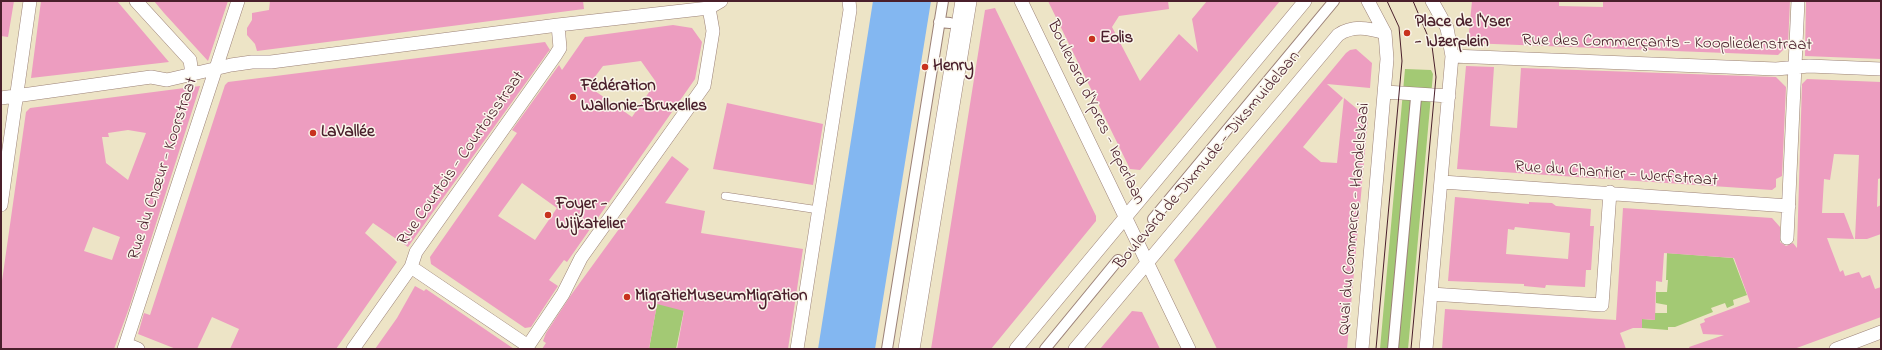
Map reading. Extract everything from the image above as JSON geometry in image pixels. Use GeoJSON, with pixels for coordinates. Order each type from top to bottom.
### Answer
{"type":"FeatureCollection","features":[{"type":"Feature","properties":{"kind":"main road"},"geometry":{"type":"LineString","coordinates":[[909,349],[966,1]]}},
{"type":"Feature","properties":{"kind":"street"},"geometry":{"type":"LineString","coordinates":[[1,205],[30,1]]}},
{"type":"Feature","properties":{"kind":"street"},"geometry":{"type":"LineString","coordinates":[[136,1],[190,60],[192,74]]}},
{"type":"Feature","properties":{"kind":"street","name":"Rue du Chœur - Koorstraat"},"geometry":{"type":"LineString","coordinates":[[129,347],[215,70],[238,1]]}},
{"type":"Feature","properties":{"kind":"street"},"geometry":{"type":"LineString","coordinates":[[1,98],[151,77],[167,80],[245,63],[271,62],[558,25],[708,8],[721,1]]}},
{"type":"Feature","properties":{"kind":"street"},"geometry":{"type":"LineString","coordinates":[[797,349],[850,10],[849,1]]}},
{"type":"Feature","properties":{"kind":"street"},"geometry":{"type":"LineString","coordinates":[[887,349],[943,1]]}},
{"type":"Feature","properties":{"kind":"street","name":"Boulevard d'Ypres - Ieperlaan"},"geometry":{"type":"LineString","coordinates":[[1021,1],[1189,349]]}},
{"type":"Feature","properties":{"kind":"street","name":"Boulevard de Dixmude - Diksmuidelaan"},"geometry":{"type":"LineString","coordinates":[[1016,349],[1305,1]]}},
{"type":"Feature","properties":{"kind":"street","name":"Boulevard de Dixmude - Diksmuidelaan"},"geometry":{"type":"LineString","coordinates":[[1153,219],[1334,1]]}},
{"type":"Feature","properties":{"kind":"street"},"geometry":{"type":"LineString","coordinates":[[1368,1],[1385,33]]}},
{"type":"Feature","properties":{"kind":"street"},"geometry":{"type":"LineString","coordinates":[[1426,349],[1452,56],[1447,28],[1432,1]]}},
{"type":"Feature","properties":{"kind":"street"},"geometry":{"type":"LineString","coordinates":[[1787,238],[1798,1]]}},
{"type":"Feature","properties":{"kind":"street"},"geometry":{"type":"LineString","coordinates":[[411,267],[527,348],[563,294],[581,258],[704,86],[713,31],[708,8]]}},
{"type":"Feature","properties":{"kind":"street"},"geometry":{"type":"LineString","coordinates":[[939,22],[950,23]]}},
{"type":"Feature","properties":{"kind":"street","name":"Rue Courtois - Courtoisstraat"},"geometry":{"type":"LineString","coordinates":[[353,349],[411,267],[416,252],[555,56],[560,48],[558,25]]}},
{"type":"Feature","properties":{"kind":"street","name":"Boulevard de Dixmude - Diksmuidelaan"},"geometry":{"type":"LineString","coordinates":[[1075,349],[1338,35],[1343,31],[1357,28],[1368,28],[1385,33]]}},
{"type":"Feature","properties":{"kind":"street","name":"Quai du Commerce - Handelskaai"},"geometry":{"type":"LineString","coordinates":[[1362,349],[1385,92],[1387,59],[1385,33]]}},
{"type":"Feature","properties":{"kind":"street","name":"Rue des Commerçants - Koopliedenstraat"},"geometry":{"type":"LineString","coordinates":[[1452,56],[1776,69],[1809,66],[1881,68]]}},
{"type":"Feature","properties":{"kind":"street","name":"Quai du Commerce - Handelskaai"},"geometry":{"type":"LineString","coordinates":[[1385,92],[1449,96]]}},
{"type":"Feature","properties":{"kind":"street"},"geometry":{"type":"LineString","coordinates":[[1393,349],[1416,98]]}},
{"type":"Feature","properties":{"kind":"street","name":"Rue du Chantier - Werfstraat"},"geometry":{"type":"LineString","coordinates":[[1442,182],[1610,192],[1789,206]]}},
{"type":"Feature","properties":{"kind":"street"},"geometry":{"type":"LineString","coordinates":[[1431,294],[1602,305],[1610,192]]}},
{"type":"Feature","properties":{"kind":"street","name":"Boulevard de Dixmude - Diksmuidelaan"},"geometry":{"type":"LineString","coordinates":[[1045,349],[1118,260]]}},
{"type":"Feature","properties":{"kind":"street"},"geometry":{"type":"LineString","coordinates":[[1836,349],[1881,332]]}},
{"type":"Feature","properties":{"kind":"lane"},"geometry":{"type":"LineString","coordinates":[[725,196],[819,210]]}},
{"type":"Feature","properties":{"kind":"green space"},"geometry":{"type":"Polygon","coordinates":[[[1405,69],[1431,70],[1433,74],[1408,349],[1380,349],[1405,69]]]}},
{"type":"Feature","properties":{"kind":"green space"},"geometry":{"type":"Polygon","coordinates":[[[1667,253],[1733,258],[1747,295],[1733,300],[1734,305],[1727,308],[1725,303],[1711,308],[1713,312],[1675,327],[1668,327],[1668,330],[1642,328],[1642,319],[1655,320],[1655,313],[1667,313],[1667,305],[1656,303],[1656,292],[1667,292],[1667,253]]]}},
{"type":"Feature","properties":{"kind":"green space"},"geometry":{"type":"Polygon","coordinates":[[[686,300],[676,349],[649,349],[657,304],[686,300]]]}},
{"type":"Feature","properties":{"kind":"water"},"geometry":{"type":"Polygon","coordinates":[[[873,1],[931,1],[875,349],[818,349],[873,1]]]}},
{"type":"Feature","properties":{"kind":"building"},"geometry":{"type":"Polygon","coordinates":[[[1,1],[14,1],[8,37],[1,36],[1,1]]]}},
{"type":"Feature","properties":{"kind":"building"},"geometry":{"type":"Polygon","coordinates":[[[41,1],[117,1],[169,62],[31,78],[41,1]]]}},
{"type":"Feature","properties":{"kind":"building"},"geometry":{"type":"Polygon","coordinates":[[[154,1],[228,1],[208,61],[164,13],[154,1]]]}},
{"type":"Feature","properties":{"kind":"building"},"geometry":{"type":"Polygon","coordinates":[[[270,1],[583,1],[584,9],[257,51],[255,44],[247,35],[247,28],[252,20],[252,13],[269,10],[270,1]]]}},
{"type":"Feature","properties":{"kind":"building"},"geometry":{"type":"Polygon","coordinates":[[[1048,1],[1168,1],[1169,9],[1119,16],[1112,27],[1140,81],[1179,34],[1198,52],[1192,19],[1207,1],[1280,1],[1140,170],[1130,169],[1048,1]]]}},
{"type":"Feature","properties":{"kind":"building"},"geometry":{"type":"Polygon","coordinates":[[[1472,1],[1559,1],[1559,6],[1603,7],[1603,1],[1790,1],[1788,45],[1778,55],[1468,43],[1472,1]]]}},
{"type":"Feature","properties":{"kind":"building"},"geometry":{"type":"Polygon","coordinates":[[[1806,1],[1881,1],[1881,59],[1805,56],[1806,1]]]}},
{"type":"Feature","properties":{"kind":"building"},"geometry":{"type":"Polygon","coordinates":[[[995,8],[1096,216],[1096,221],[991,349],[931,349],[985,10],[995,8]]]}},
{"type":"Feature","properties":{"kind":"building"},"geometry":{"type":"Polygon","coordinates":[[[673,25],[692,28],[702,42],[695,79],[567,262],[564,260],[549,280],[558,286],[531,327],[525,328],[431,264],[430,257],[517,133],[512,130],[559,65],[562,70],[585,37],[673,25]],[[641,61],[603,66],[588,86],[632,117],[656,82],[641,61]],[[522,183],[498,216],[535,240],[557,208],[522,183]]]}},
{"type":"Feature","properties":{"kind":"building"},"geometry":{"type":"Polygon","coordinates":[[[545,42],[550,50],[408,247],[373,223],[365,233],[397,262],[336,349],[230,349],[239,329],[212,317],[197,349],[176,349],[138,334],[144,313],[150,315],[225,85],[228,82],[545,42]]]}},
{"type":"Feature","properties":{"kind":"building"},"geometry":{"type":"Polygon","coordinates":[[[1356,49],[1372,63],[1370,88],[1327,84],[1343,98],[1303,147],[1321,162],[1337,163],[1344,98],[1368,118],[1347,349],[1217,349],[1174,260],[1346,53],[1350,50],[1356,49]]]}},
{"type":"Feature","properties":{"kind":"building"},"geometry":{"type":"Polygon","coordinates":[[[1466,66],[1494,67],[1490,126],[1517,128],[1521,68],[1776,77],[1786,87],[1782,176],[1776,179],[1776,187],[1772,190],[1457,169],[1466,66]]]}},
{"type":"Feature","properties":{"kind":"building"},"geometry":{"type":"Polygon","coordinates":[[[1807,79],[1881,82],[1881,178],[1878,179],[1877,207],[1881,205],[1881,234],[1867,239],[1855,239],[1859,155],[1834,154],[1830,180],[1824,179],[1822,213],[1844,213],[1854,239],[1827,238],[1840,272],[1843,270],[1845,276],[1859,272],[1862,278],[1870,275],[1875,289],[1881,287],[1881,317],[1794,349],[1690,349],[1689,347],[1724,335],[1703,334],[1700,324],[1705,322],[1704,319],[1750,302],[1734,258],[1664,253],[1662,282],[1656,281],[1655,320],[1642,319],[1642,328],[1633,328],[1620,333],[1626,349],[1442,349],[1445,309],[1616,320],[1623,208],[1772,218],[1780,227],[1780,242],[1786,246],[1793,243],[1797,248],[1802,84],[1807,79]]]}},
{"type":"Feature","properties":{"kind":"building"},"geometry":{"type":"Polygon","coordinates":[[[200,86],[129,308],[114,349],[1,349],[1,288],[26,112],[30,108],[200,86]],[[128,130],[108,133],[109,137],[102,137],[106,163],[128,180],[146,133],[128,130]],[[93,227],[84,251],[112,260],[120,237],[93,227]]]}},
{"type":"Feature","properties":{"kind":"building"},"geometry":{"type":"Polygon","coordinates":[[[727,103],[823,124],[813,185],[713,169],[727,103]]]}},
{"type":"Feature","properties":{"kind":"building"},"geometry":{"type":"Polygon","coordinates":[[[672,156],[689,169],[665,203],[705,211],[701,233],[803,249],[788,349],[677,349],[684,311],[657,304],[649,349],[542,349],[546,343],[543,341],[546,333],[571,295],[672,156]]]}},
{"type":"Feature","properties":{"kind":"building"},"geometry":{"type":"Polygon","coordinates":[[[1455,197],[1529,204],[1529,202],[1552,203],[1556,206],[1591,209],[1590,226],[1594,226],[1591,270],[1586,270],[1585,287],[1546,285],[1545,288],[1524,286],[1524,284],[1448,281],[1455,197]],[[1515,227],[1514,230],[1508,229],[1506,254],[1568,259],[1570,233],[1515,227]]]}},
{"type":"Feature","properties":{"kind":"building"},"geometry":{"type":"Polygon","coordinates":[[[415,286],[424,291],[426,289],[514,349],[375,349],[397,318],[415,286]]]}},
{"type":"Feature","properties":{"kind":"building"},"geometry":{"type":"Polygon","coordinates":[[[1132,311],[1142,312],[1160,349],[1100,349],[1132,311]]]}},
{"type":"Feature","properties":{"kind":"tram line"},"geometry":{"type":"LineString","coordinates":[[1376,349],[1402,61],[1399,27],[1387,1]]}},
{"type":"Feature","properties":{"kind":"tram line"},"geometry":{"type":"LineString","coordinates":[[1411,349],[1436,77],[1432,46],[1413,1]]}},
{"type":"Feature","properties":{"kind":"place","name":"Place de l'Yser - IJzerplein"},"geometry":{"type":"Point","coordinates":[1407,33]}},
{"type":"Feature","properties":{"kind":"place","name":"Eolis"},"geometry":{"type":"Point","coordinates":[1092,39]}},
{"type":"Feature","properties":{"kind":"place","name":"Henry"},"geometry":{"type":"Point","coordinates":[925,67]}},
{"type":"Feature","properties":{"kind":"place","name":"Fédération Wallonie-Bruxelles"},"geometry":{"type":"Point","coordinates":[573,97]}},
{"type":"Feature","properties":{"kind":"place","name":"LaVallée"},"geometry":{"type":"Point","coordinates":[313,133]}},
{"type":"Feature","properties":{"kind":"place","name":"Foyer - Wijkatelier"},"geometry":{"type":"Point","coordinates":[548,215]}},
{"type":"Feature","properties":{"kind":"place","name":"MigratieMuseumMigration"},"geometry":{"type":"Point","coordinates":[627,297]}}]}
